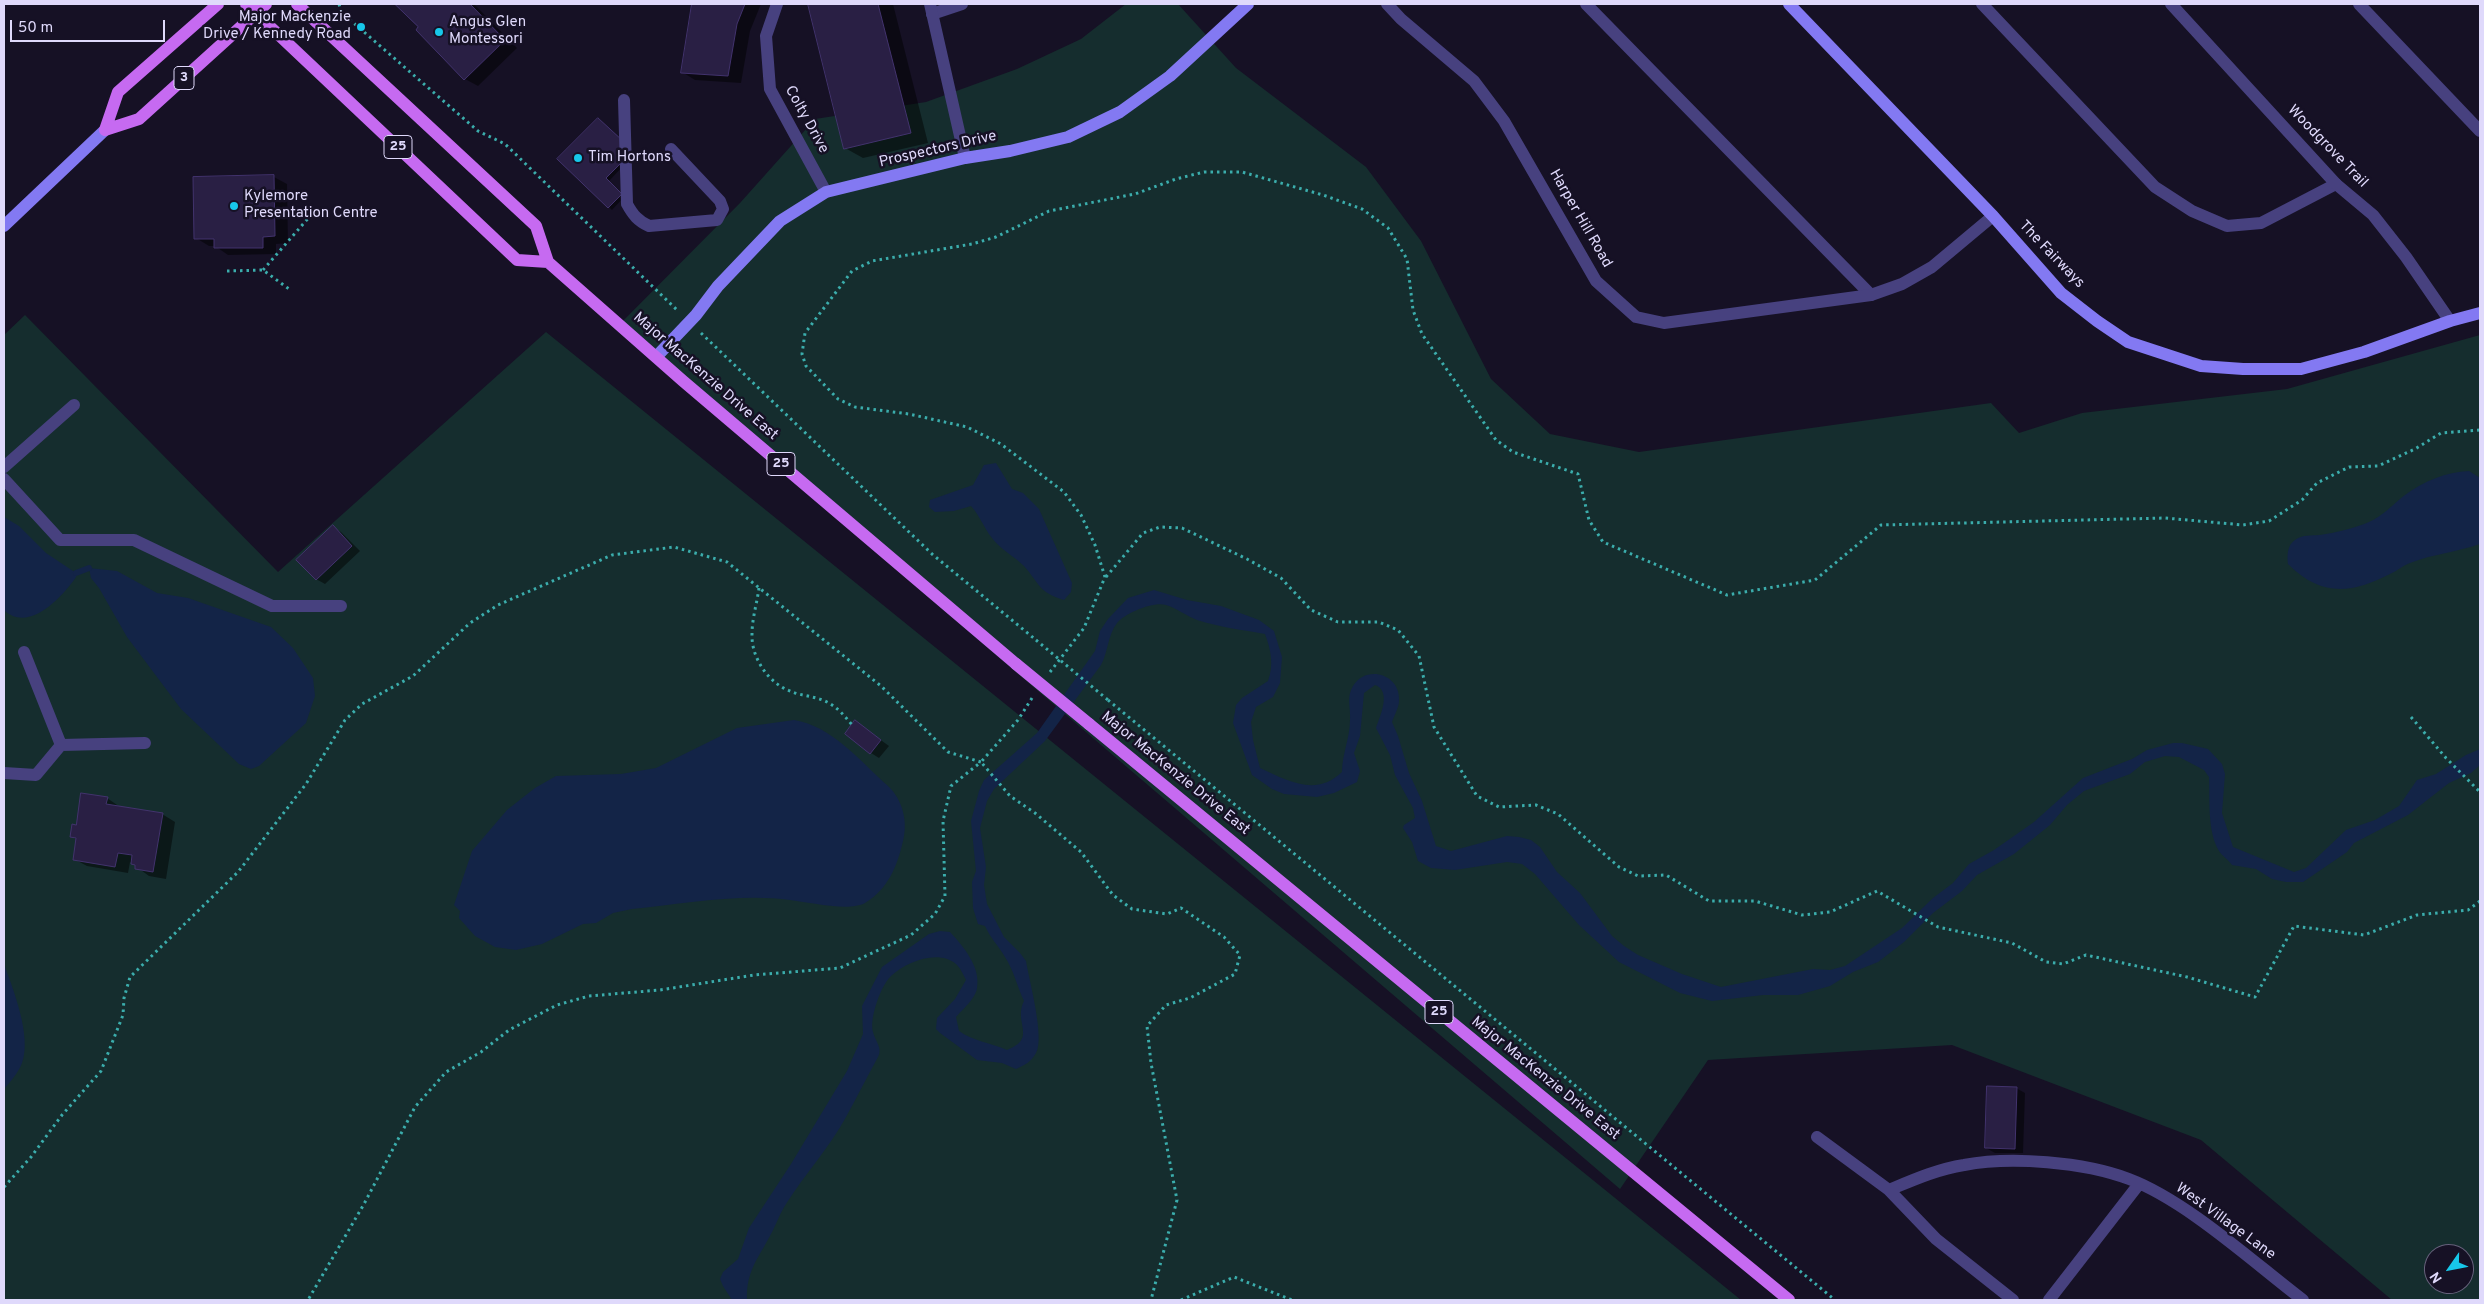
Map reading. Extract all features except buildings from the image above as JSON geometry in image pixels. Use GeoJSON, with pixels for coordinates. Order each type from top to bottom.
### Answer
{"type":"FeatureCollection","features":[{"type":"Feature","properties":{"kind":"main road","name":"3"},"geometry":{"type":"LineString","coordinates":[[105,130],[118,92],[218,4]]}},
{"type":"Feature","properties":{"kind":"main road","name":"25"},"geometry":{"type":"LineString","coordinates":[[246,4],[261,8],[517,260],[548,262],[536,226],[297,4]]}},
{"type":"Feature","properties":{"kind":"main road","name":"3"},"geometry":{"type":"LineString","coordinates":[[105,130],[139,120],[261,8]]}},
{"type":"Feature","properties":{"kind":"main road","name":"Major MacKenzie Drive East"},"geometry":{"type":"LineString","coordinates":[[548,262],[1016,664],[1789,1300]]}},
{"type":"Feature","properties":{"kind":"street","name":"Colty Drive"},"geometry":{"type":"LineString","coordinates":[[777,4],[766,36],[770,88],[826,192]]}},
{"type":"Feature","properties":{"kind":"street"},"geometry":{"type":"LineString","coordinates":[[962,4],[931,9],[965,158]]}},
{"type":"Feature","properties":{"kind":"street","name":"Prospectors Drive"},"geometry":{"type":"LineString","coordinates":[[656,356],[696,315],[718,286],[780,221],[826,192],[871,183],[965,158],[1010,151],[1068,137],[1120,112],[1170,76],[1248,4]]}},
{"type":"Feature","properties":{"kind":"street","name":"Harper Hill Road"},"geometry":{"type":"LineString","coordinates":[[1387,4],[1401,19],[1474,81],[1504,121],[1596,281],[1636,317],[1664,323],[1872,295],[1902,284],[1932,268],[1993,216]]}},
{"type":"Feature","properties":{"kind":"street"},"geometry":{"type":"LineString","coordinates":[[1586,4],[1872,295]]}},
{"type":"Feature","properties":{"kind":"street","name":"The Fairways"},"geometry":{"type":"LineString","coordinates":[[1789,4],[1993,216],[2061,293],[2128,342],[2201,366],[2243,369],[2301,369],[2364,352],[2450,321],[2480,313]]}},
{"type":"Feature","properties":{"kind":"street"},"geometry":{"type":"LineString","coordinates":[[1982,4],[2155,187],[2192,211],[2227,226],[2261,223],[2336,184]]}},
{"type":"Feature","properties":{"kind":"street","name":"Woodgrove Trail"},"geometry":{"type":"LineString","coordinates":[[2171,4],[2336,184],[2373,215],[2406,257],[2450,321]]}},
{"type":"Feature","properties":{"kind":"street"},"geometry":{"type":"LineString","coordinates":[[2359,4],[2480,131]]}},
{"type":"Feature","properties":{"kind":"street"},"geometry":{"type":"LineString","coordinates":[[624,100],[627,204],[632,213],[649,226],[717,220],[723,210],[720,202],[671,149]]}},
{"type":"Feature","properties":{"kind":"street","name":"3"},"geometry":{"type":"LineString","coordinates":[[4,226],[105,130]]}},
{"type":"Feature","properties":{"kind":"street"},"geometry":{"type":"LineString","coordinates":[[4,467],[74,405]]}},
{"type":"Feature","properties":{"kind":"street"},"geometry":{"type":"LineString","coordinates":[[4,479],[60,540],[134,540],[272,606],[341,606]]}},
{"type":"Feature","properties":{"kind":"street"},"geometry":{"type":"LineString","coordinates":[[24,652],[61,745]]}},
{"type":"Feature","properties":{"kind":"street"},"geometry":{"type":"LineString","coordinates":[[4,773],[36,775],[61,745],[145,743]]}},
{"type":"Feature","properties":{"kind":"street"},"geometry":{"type":"LineString","coordinates":[[1816,1137],[1889,1190],[1936,1239],[2013,1300]]}},
{"type":"Feature","properties":{"kind":"street","name":"West Village Lane"},"geometry":{"type":"LineString","coordinates":[[1889,1190],[1925,1176],[1964,1165],[2000,1161],[2084,1166],[2139,1184],[2193,1215],[2298,1299]]}},
{"type":"Feature","properties":{"kind":"street"},"geometry":{"type":"LineString","coordinates":[[2049,1300],[2139,1184]]}},
{"type":"Feature","properties":{"kind":"path"},"geometry":{"type":"LineString","coordinates":[[1105,577],[1095,545],[1081,515],[1064,492],[1001,444],[967,427],[908,414],[855,407],[838,400],[806,366],[802,354],[805,333],[852,271],[872,261],[988,240],[1049,211],[1136,194],[1176,179],[1204,172],[1242,172],[1323,195],[1362,209],[1388,228],[1407,258],[1413,310],[1422,334],[1496,440],[1513,452],[1578,474],[1588,520],[1603,542],[1727,594],[1815,580],[1881,525],[2165,518],[2243,525],[2269,521],[2302,500],[2317,482],[2349,467],[2378,466],[2415,449],[2442,433],[2480,430]]}},
{"type":"Feature","properties":{"kind":"path"},"geometry":{"type":"LineString","coordinates":[[263,270],[318,207]]}},
{"type":"Feature","properties":{"kind":"path"},"geometry":{"type":"LineString","coordinates":[[227,271],[263,270],[289,289]]}},
{"type":"Feature","properties":{"kind":"path"},"geometry":{"type":"LineString","coordinates":[[1049,674],[1084,628],[1105,577],[1143,533],[1160,527],[1182,528],[1247,559],[1281,578],[1311,610],[1338,622],[1378,622],[1398,630],[1419,656],[1434,727],[1477,796],[1499,808],[1536,806],[1558,814],[1619,867],[1638,876],[1666,875],[1709,901],[1755,901],[1802,915],[1830,912],[1877,890],[1938,927],[2012,943],[2046,962],[2063,964],[2086,955],[2187,977],[2255,997],[2294,926],[2321,931],[2364,935],[2417,915],[2468,910],[2480,901]]}},
{"type":"Feature","properties":{"kind":"path"},"geometry":{"type":"LineString","coordinates":[[4,1187],[31,1157],[62,1115],[101,1071],[123,1015],[124,998],[130,977],[238,872],[306,784],[345,720],[362,704],[413,676],[470,624],[498,605],[612,555],[674,547],[727,562],[881,686],[948,752],[981,762],[1010,796],[1035,813],[1081,852],[1113,895],[1132,910],[1167,914],[1181,908],[1224,937],[1240,955],[1235,974],[1190,998],[1166,1005],[1147,1026],[1151,1063],[1177,1200],[1151,1300]]}},
{"type":"Feature","properties":{"kind":"path"},"geometry":{"type":"LineString","coordinates":[[759,588],[752,634],[754,651],[761,666],[779,686],[791,692],[827,702],[852,724]]}},
{"type":"Feature","properties":{"kind":"path"},"geometry":{"type":"LineString","coordinates":[[1036,640],[1835,1300]]}},
{"type":"Feature","properties":{"kind":"path"},"geometry":{"type":"LineString","coordinates":[[308,1300],[364,1204],[415,1107],[446,1072],[481,1052],[509,1030],[557,1005],[589,996],[660,990],[754,975],[840,968],[911,935],[935,914],[945,896],[942,821],[952,786],[981,762],[1018,720],[1033,697]]}},
{"type":"Feature","properties":{"kind":"path"},"geometry":{"type":"LineString","coordinates":[[2411,717],[2446,758],[2480,792]]}},
{"type":"Feature","properties":{"kind":"path"},"geometry":{"type":"LineString","coordinates":[[1181,1300],[1234,1277],[1292,1300]]}},
{"type":"Feature","properties":{"kind":"green space"},"geometry":{"type":"Polygon","coordinates":[[[1126,4],[1178,4],[1236,68],[1366,167],[1421,241],[1491,379],[1550,434],[1639,452],[1991,403],[2019,433],[2082,413],[2287,389],[2480,335],[2480,1300],[2392,1300],[2201,1140],[1952,1045],[1708,1060],[1620,1189],[615,329],[740,203],[815,119],[926,102],[1017,69],[1081,39],[1126,4]]]}},
{"type":"Feature","properties":{"kind":"green space"},"geometry":{"type":"Polygon","coordinates":[[[25,315],[278,572],[546,332],[1741,1300],[4,1300],[4,335],[25,315]]]}},
{"type":"Feature","properties":{"kind":"water"},"geometry":{"type":"Polygon","coordinates":[[[996,463],[1012,489],[1023,493],[1039,509],[1072,583],[1071,592],[1064,600],[1049,594],[1040,587],[1024,566],[1003,549],[989,534],[971,506],[954,511],[935,512],[929,507],[930,500],[973,485],[984,465],[996,463]]]}},
{"type":"Feature","properties":{"kind":"water"},"geometry":{"type":"Polygon","coordinates":[[[2469,471],[2480,478],[2480,544],[2407,564],[2376,581],[2349,588],[2324,587],[2300,575],[2288,564],[2289,548],[2292,542],[2298,538],[2332,533],[2363,524],[2379,517],[2420,485],[2444,475],[2469,471]]]}},
{"type":"Feature","properties":{"kind":"water"},"geometry":{"type":"Polygon","coordinates":[[[4,517],[19,526],[46,553],[76,573],[76,577],[54,602],[44,610],[24,618],[14,616],[4,610],[4,517]]]}},
{"type":"Feature","properties":{"kind":"water"},"geometry":{"type":"Polygon","coordinates":[[[89,568],[117,571],[157,593],[188,598],[271,627],[293,648],[313,678],[315,696],[306,723],[259,766],[251,769],[239,764],[181,709],[127,637],[99,588],[91,578],[89,568]]]}},
{"type":"Feature","properties":{"kind":"water"},"geometry":{"type":"Polygon","coordinates":[[[1154,590],[1187,600],[1221,606],[1259,620],[1274,631],[1282,657],[1280,683],[1273,697],[1256,707],[1251,722],[1260,768],[1291,782],[1302,784],[1322,784],[1332,780],[1342,772],[1350,727],[1349,699],[1351,690],[1359,679],[1366,675],[1382,675],[1394,684],[1398,692],[1399,703],[1392,722],[1409,773],[1422,801],[1436,846],[1451,851],[1507,836],[1531,840],[1540,847],[1557,872],[1580,893],[1612,936],[1624,946],[1638,955],[1682,974],[1721,987],[1813,969],[1830,970],[1845,966],[1902,928],[1933,898],[1953,883],[1969,864],[1994,850],[2034,822],[2083,778],[2132,759],[2147,750],[2173,743],[2182,743],[2208,749],[2222,764],[2225,774],[2222,813],[2233,847],[2294,872],[2306,868],[2346,830],[2375,820],[2399,806],[2417,780],[2436,774],[2466,755],[2480,749],[2480,765],[2471,773],[2449,783],[2408,815],[2354,843],[2347,852],[2303,882],[2286,882],[2272,879],[2256,869],[2232,865],[2220,853],[2215,843],[2211,825],[2209,777],[2204,770],[2179,757],[2165,756],[2145,762],[2130,774],[2084,791],[2067,805],[2050,825],[2014,854],[1977,875],[1962,891],[1933,913],[1904,942],[1878,962],[1853,972],[1830,986],[1798,995],[1763,995],[1712,1001],[1680,993],[1619,962],[1579,925],[1535,874],[1522,864],[1507,862],[1455,870],[1431,868],[1418,861],[1412,842],[1403,828],[1404,825],[1415,818],[1413,808],[1395,775],[1390,755],[1376,728],[1384,698],[1380,688],[1375,685],[1364,693],[1360,736],[1354,753],[1360,771],[1357,782],[1334,793],[1317,797],[1284,794],[1272,789],[1252,775],[1233,723],[1236,705],[1242,698],[1268,681],[1271,658],[1265,634],[1205,622],[1166,605],[1147,606],[1126,615],[1117,623],[1101,665],[1045,741],[994,789],[987,801],[980,828],[986,867],[984,885],[987,904],[1004,937],[1026,961],[1038,1022],[1039,1035],[1036,1053],[1028,1063],[1016,1069],[1002,1063],[977,1060],[936,1029],[937,1018],[955,999],[966,980],[957,965],[949,960],[931,958],[913,962],[897,971],[887,980],[874,1011],[872,1026],[880,1051],[878,1057],[839,1128],[782,1211],[751,1273],[748,1281],[747,1300],[732,1300],[720,1279],[723,1272],[738,1259],[749,1228],[791,1164],[847,1071],[863,1034],[862,1006],[882,967],[929,934],[940,931],[950,932],[970,957],[978,980],[974,996],[956,1017],[959,1031],[970,1037],[1007,1050],[1021,1040],[1023,1029],[1021,1009],[1024,1001],[1008,962],[985,926],[978,924],[973,908],[972,882],[976,871],[971,821],[979,791],[984,780],[1037,733],[1095,651],[1100,631],[1108,619],[1128,598],[1154,590]]]}},
{"type":"Feature","properties":{"kind":"water"},"geometry":{"type":"Polygon","coordinates":[[[794,720],[821,729],[845,746],[888,786],[901,805],[905,826],[898,860],[886,884],[865,903],[858,906],[839,907],[771,898],[732,898],[632,909],[613,913],[596,923],[583,924],[542,944],[516,950],[495,947],[475,936],[459,918],[460,911],[454,905],[472,851],[507,810],[535,788],[556,776],[621,774],[656,768],[737,728],[794,720]]]}},
{"type":"Feature","properties":{"kind":"water"},"geometry":{"type":"Polygon","coordinates":[[[4,964],[20,1013],[25,1040],[22,1063],[4,1089],[4,964]]]}},
{"type":"Feature","properties":{"kind":"waterway"},"geometry":{"type":"LineString","coordinates":[[76,573],[89,568]]}},
{"type":"Feature","properties":{"kind":"place","name":"Major Mackenzie Drive / Kennedy Road"},"geometry":{"type":"Point","coordinates":[361,27]}},
{"type":"Feature","properties":{"kind":"place","name":"Angus Glen Montessori"},"geometry":{"type":"Point","coordinates":[439,32]}},
{"type":"Feature","properties":{"kind":"place","name":"Tim Hortons"},"geometry":{"type":"Point","coordinates":[578,158]}},
{"type":"Feature","properties":{"kind":"place","name":"Kylemore Presentation Centre"},"geometry":{"type":"Point","coordinates":[234,206]}}]}
